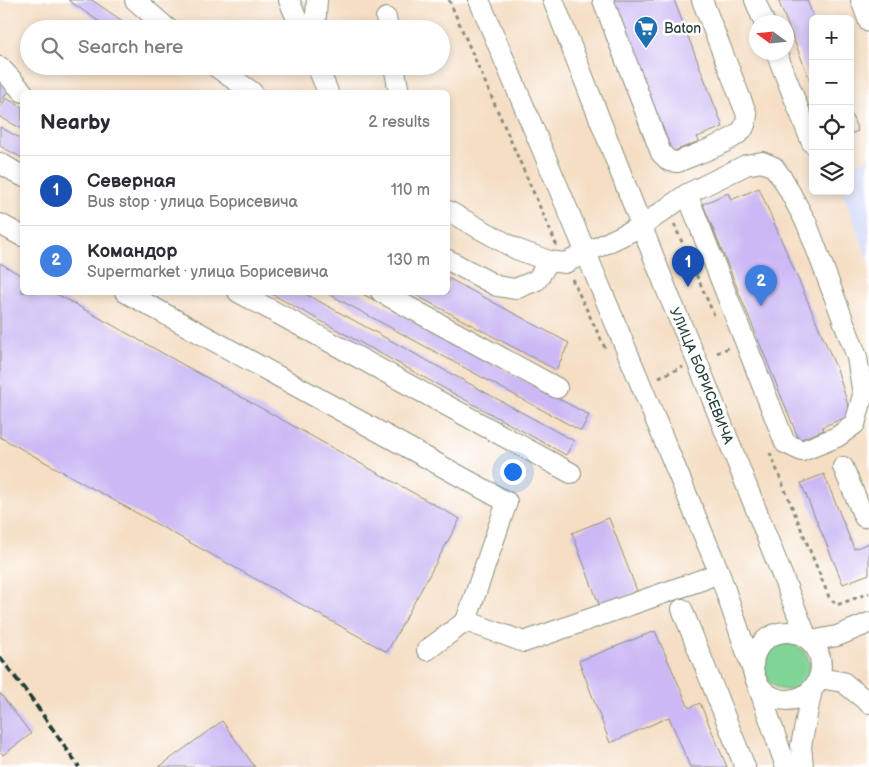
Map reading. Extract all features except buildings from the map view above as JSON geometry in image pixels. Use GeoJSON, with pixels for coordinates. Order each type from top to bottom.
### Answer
{"type":"FeatureCollection","features":[{"type":"Feature","properties":{"kind":"street"},"geometry":{"type":"LineString","coordinates":[[135,0],[158,20]]}},
{"type":"Feature","properties":{"kind":"street"},"geometry":{"type":"LineString","coordinates":[[289,0],[297,20]]}},
{"type":"Feature","properties":{"kind":"street"},"geometry":{"type":"LineString","coordinates":[[316,20],[317,0]]}},
{"type":"Feature","properties":{"kind":"street"},"geometry":{"type":"LineString","coordinates":[[478,0],[586,252],[719,572],[786,767]]}},
{"type":"Feature","properties":{"kind":"street","name":"УЛИЦА БОРИСЕВИЧА"},"geometry":{"type":"LineString","coordinates":[[553,0],[809,639]]}},
{"type":"Feature","properties":{"kind":"street"},"geometry":{"type":"LineString","coordinates":[[604,0],[661,153],[669,161],[678,162],[734,138],[746,124],[746,116],[702,0]]}},
{"type":"Feature","properties":{"kind":"street"},"geometry":{"type":"LineString","coordinates":[[755,0],[761,15]]}},
{"type":"Feature","properties":{"kind":"street"},"geometry":{"type":"LineString","coordinates":[[861,0],[869,22]]}},
{"type":"Feature","properties":{"kind":"street"},"geometry":{"type":"LineString","coordinates":[[779,60],[809,135]]}},
{"type":"Feature","properties":{"kind":"street"},"geometry":{"type":"LineString","coordinates":[[0,67],[21,90]]}},
{"type":"Feature","properties":{"kind":"street"},"geometry":{"type":"LineString","coordinates":[[227,75],[249,90]]}},
{"type":"Feature","properties":{"kind":"street"},"geometry":{"type":"LineString","coordinates":[[321,75],[327,90]]}},
{"type":"Feature","properties":{"kind":"street"},"geometry":{"type":"LineString","coordinates":[[396,75],[399,90]]}},
{"type":"Feature","properties":{"kind":"street"},"geometry":{"type":"LineString","coordinates":[[450,261],[497,286],[514,289],[537,280],[557,262],[586,252],[642,226],[687,194],[746,165],[762,162],[774,167],[784,181],[807,224],[857,357],[863,396],[855,424],[837,438],[802,451],[785,443],[687,194]]}},
{"type":"Feature","properties":{"kind":"street"},"geometry":{"type":"LineString","coordinates":[[0,163],[20,175]]}},
{"type":"Feature","properties":{"kind":"street"},"geometry":{"type":"LineString","coordinates":[[450,212],[516,249],[557,262]]}},
{"type":"Feature","properties":{"kind":"street"},"geometry":{"type":"LineString","coordinates":[[0,224],[20,235]]}},
{"type":"Feature","properties":{"kind":"street"},"geometry":{"type":"LineString","coordinates":[[130,295],[508,502],[466,621],[427,650]]}},
{"type":"Feature","properties":{"kind":"street"},"geometry":{"type":"LineString","coordinates":[[244,295],[571,473]]}},
{"type":"Feature","properties":{"kind":"street"},"geometry":{"type":"LineString","coordinates":[[386,295],[557,388]]}},
{"type":"Feature","properties":{"kind":"street"},"geometry":{"type":"LineString","coordinates":[[843,467],[864,517],[869,515]]}},
{"type":"Feature","properties":{"kind":"street"},"geometry":{"type":"LineString","coordinates":[[466,621],[524,642],[704,579],[719,572]]}},
{"type":"Feature","properties":{"kind":"street"},"geometry":{"type":"LineString","coordinates":[[682,609],[745,767]]}},
{"type":"Feature","properties":{"kind":"street"},"geometry":{"type":"LineString","coordinates":[[809,639],[837,636],[869,623]]}},
{"type":"Feature","properties":{"kind":"street"},"geometry":{"type":"LineString","coordinates":[[803,767],[801,746],[818,678],[820,658],[817,649],[809,639],[797,633],[785,632],[774,634],[764,641],[757,650],[753,661],[754,673],[764,691],[773,697],[784,700],[794,699],[804,696],[818,678],[837,636]]}},
{"type":"Feature","properties":{"kind":"street"},"geometry":{"type":"LineString","coordinates":[[818,678],[843,682],[869,703]]}},
{"type":"Feature","properties":{"kind":"path"},"geometry":{"type":"LineString","coordinates":[[449,0],[557,262],[609,357]]}},
{"type":"Feature","properties":{"kind":"path"},"geometry":{"type":"LineString","coordinates":[[717,353],[728,348]]}},
{"type":"Feature","properties":{"kind":"path"},"geometry":{"type":"LineString","coordinates":[[659,377],[683,367]]}},
{"type":"Feature","properties":{"kind":"shaded area"},"geometry":{"type":"Polygon","coordinates":[[[869,158],[869,262],[844,195],[854,195],[854,164],[869,158]]]}},
{"type":"Feature","properties":{"kind":"green space"},"geometry":{"type":"Polygon","coordinates":[[[792,644],[804,650],[809,658],[809,676],[804,684],[796,689],[782,690],[770,684],[765,676],[764,662],[770,650],[778,645],[792,644]]]}},
{"type":"Feature","properties":{"kind":"railway"},"geometry":{"type":"LineString","coordinates":[[0,657],[79,767]]}},
{"type":"Feature","properties":{"kind":"place","name":"Baton"},"geometry":{"type":"Point","coordinates":[646,49]}},
{"type":"Feature","properties":{"kind":"place","name":"Северная"},"geometry":{"type":"Point","coordinates":[688,287]}},
{"type":"Feature","properties":{"kind":"place","name":"Командор"},"geometry":{"type":"Point","coordinates":[761,306]}}]}
